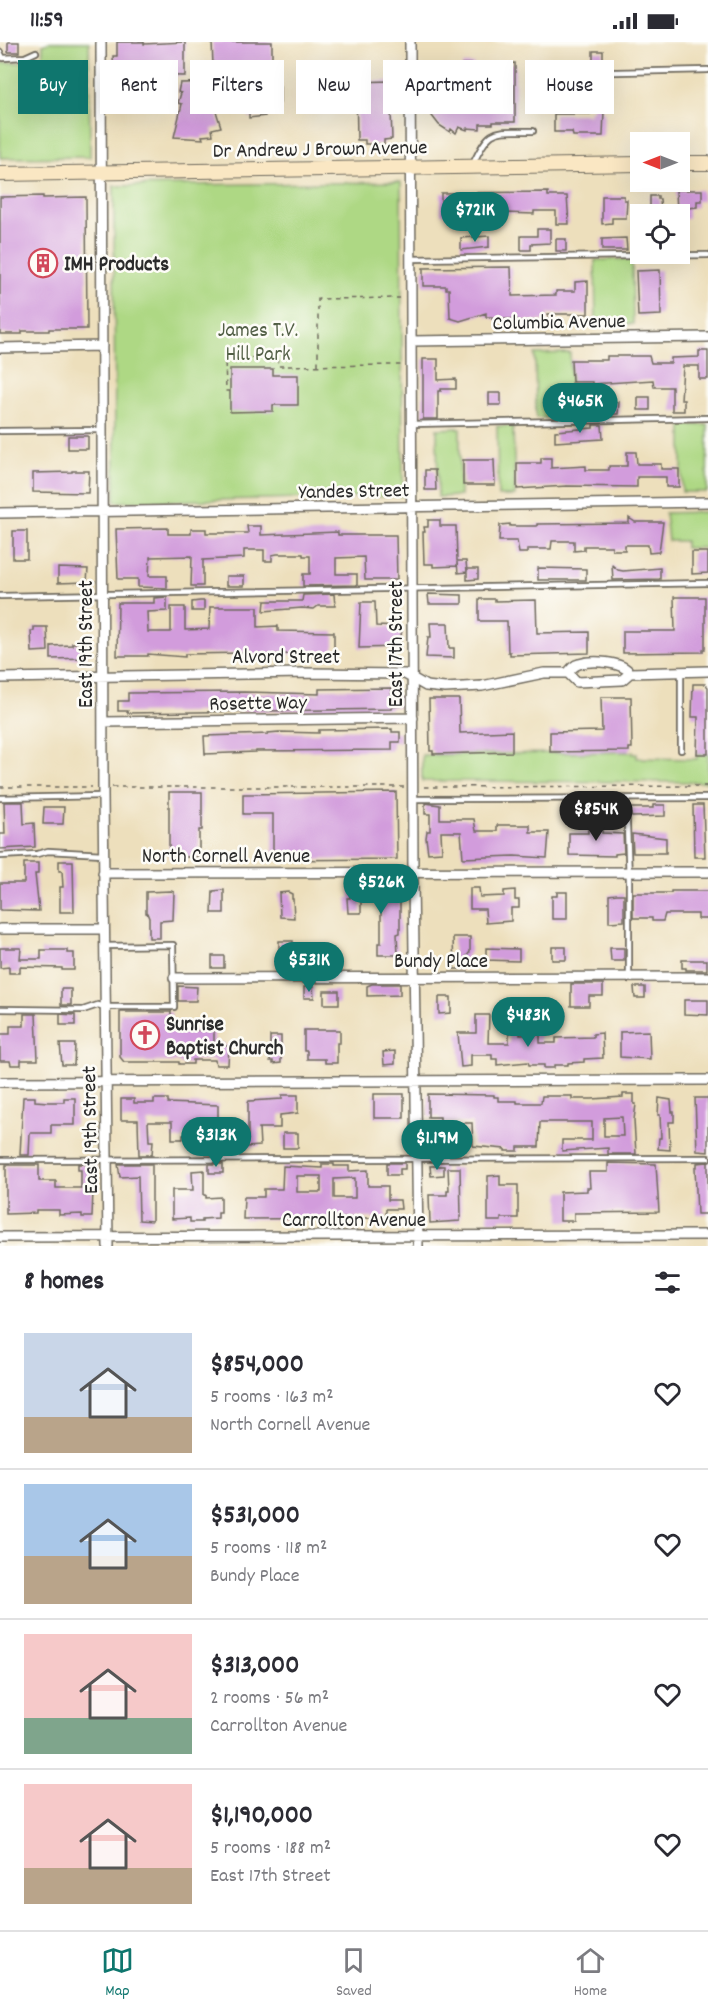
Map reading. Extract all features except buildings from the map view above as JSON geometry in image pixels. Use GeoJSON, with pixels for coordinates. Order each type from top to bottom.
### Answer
{"type":"FeatureCollection","features":[{"type":"Feature","properties":{"kind":"main road"},"geometry":{"type":"LineString","coordinates":[[690,163],[708,163]]}},
{"type":"Feature","properties":{"kind":"main road","name":"Dr Andrew J Brown Avenue"},"geometry":{"type":"LineString","coordinates":[[0,174],[630,164]]}},
{"type":"Feature","properties":{"kind":"street","name":"East 19th Street"},"geometry":{"type":"LineString","coordinates":[[100,42],[103,854],[108,1242]]}},
{"type":"Feature","properties":{"kind":"street","name":"East 17th Street"},"geometry":{"type":"LineString","coordinates":[[410,42],[413,873],[418,1241]]}},
{"type":"Feature","properties":{"kind":"street","name":"Columbia Avenue"},"geometry":{"type":"LineString","coordinates":[[411,342],[708,337]]}},
{"type":"Feature","properties":{"kind":"street"},"geometry":{"type":"LineString","coordinates":[[0,348],[102,346]]}},
{"type":"Feature","properties":{"kind":"street","name":"Yandes Street"},"geometry":{"type":"LineString","coordinates":[[0,513],[708,502]]}},
{"type":"Feature","properties":{"kind":"street","name":"Alvord Street"},"geometry":{"type":"LineString","coordinates":[[568,673],[578,664],[606,663],[622,665],[630,673]]}},
{"type":"Feature","properties":{"kind":"street","name":"Alvord Street"},"geometry":{"type":"LineString","coordinates":[[0,678],[405,674],[426,686],[467,687],[490,685],[544,673],[568,673],[577,682],[591,682],[622,680],[630,673],[708,671]]}},
{"type":"Feature","properties":{"kind":"street","name":"Rosette Way"},"geometry":{"type":"LineString","coordinates":[[103,722],[413,718]]}},
{"type":"Feature","properties":{"kind":"street","name":"North Cornell Avenue"},"geometry":{"type":"LineString","coordinates":[[104,873],[708,872]]}},
{"type":"Feature","properties":{"kind":"street"},"geometry":{"type":"LineString","coordinates":[[0,929],[104,929]]}},
{"type":"Feature","properties":{"kind":"street","name":"Bundy Place"},"geometry":{"type":"LineString","coordinates":[[174,978],[708,977]]}},
{"type":"Feature","properties":{"kind":"street"},"geometry":{"type":"LineString","coordinates":[[0,1082],[708,1080]]}},
{"type":"Feature","properties":{"kind":"street","name":"Carrollton Avenue"},"geometry":{"type":"LineString","coordinates":[[0,1237],[108,1242],[418,1241],[708,1235]]}},
{"type":"Feature","properties":{"kind":"lane"},"geometry":{"type":"LineString","coordinates":[[0,52],[3,57],[25,57],[36,51]]}},
{"type":"Feature","properties":{"kind":"lane"},"geometry":{"type":"LineString","coordinates":[[614,72],[708,70]]}},
{"type":"Feature","properties":{"kind":"lane"},"geometry":{"type":"LineString","coordinates":[[471,166],[488,135],[496,132],[533,131]]}},
{"type":"Feature","properties":{"kind":"lane"},"geometry":{"type":"LineString","coordinates":[[411,259],[708,255]]}},
{"type":"Feature","properties":{"kind":"lane"},"geometry":{"type":"LineString","coordinates":[[412,424],[708,418]]}},
{"type":"Feature","properties":{"kind":"lane"},"geometry":{"type":"LineString","coordinates":[[0,431],[103,430]]}},
{"type":"Feature","properties":{"kind":"lane"},"geometry":{"type":"LineString","coordinates":[[0,596],[708,584]]}},
{"type":"Feature","properties":{"kind":"lane"},"geometry":{"type":"LineString","coordinates":[[681,672],[681,750]]}},
{"type":"Feature","properties":{"kind":"lane"},"geometry":{"type":"LineString","coordinates":[[0,798],[103,796]]}},
{"type":"Feature","properties":{"kind":"lane"},"geometry":{"type":"LineString","coordinates":[[413,799],[708,798]]}},
{"type":"Feature","properties":{"kind":"lane"},"geometry":{"type":"LineString","coordinates":[[626,799],[629,977]]}},
{"type":"Feature","properties":{"kind":"lane"},"geometry":{"type":"LineString","coordinates":[[0,856],[37,854],[48,851],[103,854]]}},
{"type":"Feature","properties":{"kind":"lane"},"geometry":{"type":"LineString","coordinates":[[0,1009],[83,1010],[98,1005],[105,1007],[174,1007],[173,945],[104,946]]}},
{"type":"Feature","properties":{"kind":"lane"},"geometry":{"type":"LineString","coordinates":[[0,1160],[708,1158]]}},
{"type":"Feature","properties":{"kind":"path"},"geometry":{"type":"LineString","coordinates":[[318,366],[318,299],[405,297]]}},
{"type":"Feature","properties":{"kind":"path"},"geometry":{"type":"LineString","coordinates":[[230,391],[226,391],[225,358],[277,357],[278,366],[405,365]]}},
{"type":"Feature","properties":{"kind":"path"},"geometry":{"type":"LineString","coordinates":[[421,787],[708,786]]}},
{"type":"Feature","properties":{"kind":"path"},"geometry":{"type":"LineString","coordinates":[[0,787],[95,787]]}},
{"type":"Feature","properties":{"kind":"path"},"geometry":{"type":"LineString","coordinates":[[111,787],[403,787]]}},
{"type":"Feature","properties":{"kind":"green space"},"geometry":{"type":"Polygon","coordinates":[[[89,42],[90,157],[0,158],[0,63],[18,62],[18,114],[88,114],[88,60],[39,60],[43,58],[43,44],[89,42]]]}},
{"type":"Feature","properties":{"kind":"green space","name":"James T.V. Hill Park"},"geometry":{"type":"Polygon","coordinates":[[[401,182],[403,496],[115,502],[114,186],[401,182]]]}},
{"type":"Feature","properties":{"kind":"green space"},"geometry":{"type":"Polygon","coordinates":[[[630,259],[630,264],[632,264],[633,324],[596,324],[595,260],[630,259]]]}},
{"type":"Feature","properties":{"kind":"green space"},"geometry":{"type":"Polygon","coordinates":[[[570,353],[571,417],[536,418],[535,354],[570,353]]]}},
{"type":"Feature","properties":{"kind":"green space"},"geometry":{"type":"Polygon","coordinates":[[[682,425],[708,425],[707,492],[682,492],[682,425]]]}},
{"type":"Feature","properties":{"kind":"green space"},"geometry":{"type":"Polygon","coordinates":[[[497,426],[513,426],[515,496],[498,496],[497,426]]]}},
{"type":"Feature","properties":{"kind":"green space"},"geometry":{"type":"Polygon","coordinates":[[[460,428],[460,496],[438,497],[437,429],[460,428]]]}},
{"type":"Feature","properties":{"kind":"green space"},"geometry":{"type":"Polygon","coordinates":[[[705,512],[708,515],[708,548],[685,548],[685,541],[668,541],[665,513],[705,512]]]}},
{"type":"Feature","properties":{"kind":"green space"},"geometry":{"type":"Polygon","coordinates":[[[633,752],[637,754],[637,758],[697,759],[697,754],[708,754],[708,782],[422,781],[422,755],[633,752]]]}},
{"type":"Feature","properties":{"kind":"place","name":"IMH Products"},"geometry":{"type":"Point","coordinates":[43,263]}},
{"type":"Feature","properties":{"kind":"place","name":"Sunrise Baptist Church"},"geometry":{"type":"Point","coordinates":[145,1035]}}]}
